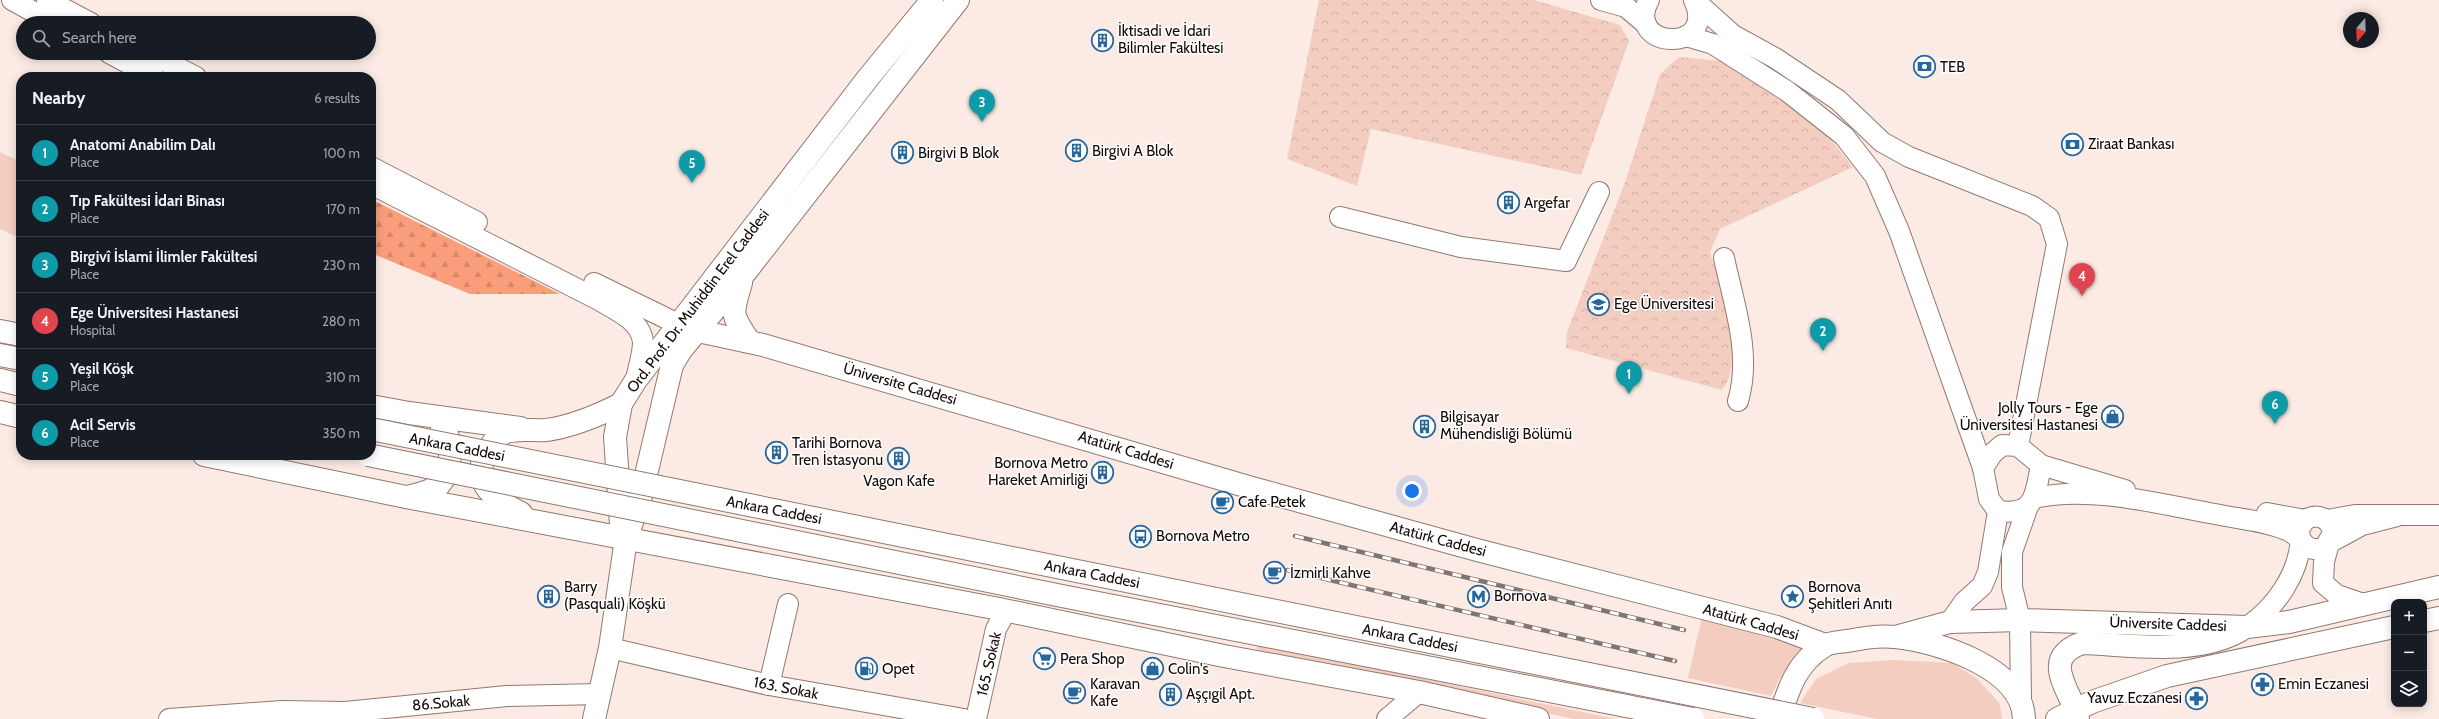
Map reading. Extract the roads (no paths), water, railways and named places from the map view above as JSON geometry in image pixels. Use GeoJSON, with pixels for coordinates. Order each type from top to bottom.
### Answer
{"type":"FeatureCollection","features":[{"type":"Feature","properties":{"kind":"main road","name":"Ord. Prof. Dr. Muhiddin Erel Caddesi"},"geometry":{"type":"LineString","coordinates":[[626,539],[640,496],[672,365],[681,350],[689,328],[868,78],[932,0]]}},
{"type":"Feature","properties":{"kind":"main road","name":"Ord. Prof. Dr. Muhiddin Erel Caddesi"},"geometry":{"type":"LineString","coordinates":[[626,539],[620,521],[615,437],[621,404],[636,380],[744,274],[958,0]]}},
{"type":"Feature","properties":{"kind":"main road"},"geometry":{"type":"LineString","coordinates":[[744,274],[733,306],[736,323],[749,341]]}},
{"type":"Feature","properties":{"kind":"main road","name":"Üniversite Caddesi"},"geometry":{"type":"LineString","coordinates":[[689,328],[749,341],[1052,428]]}},
{"type":"Feature","properties":{"kind":"main road"},"geometry":{"type":"LineString","coordinates":[[0,331],[16,334]]}},
{"type":"Feature","properties":{"kind":"main road"},"geometry":{"type":"LineString","coordinates":[[0,355],[16,358]]}},
{"type":"Feature","properties":{"kind":"main road"},"geometry":{"type":"LineString","coordinates":[[0,380],[16,384]]}},
{"type":"Feature","properties":{"kind":"main road"},"geometry":{"type":"LineString","coordinates":[[537,520],[505,506],[490,492],[480,470],[482,461],[493,441],[505,433],[525,429],[546,430],[588,418],[621,404]]}},
{"type":"Feature","properties":{"kind":"main road","name":"Ankara Caddesi"},"geometry":{"type":"LineString","coordinates":[[376,407],[525,429]]}},
{"type":"Feature","properties":{"kind":"main road"},"geometry":{"type":"LineString","coordinates":[[0,412],[16,416]]}},
{"type":"Feature","properties":{"kind":"main road"},"geometry":{"type":"LineString","coordinates":[[406,497],[430,490],[440,484],[450,455],[449,440],[444,430],[433,421],[409,413]]}},
{"type":"Feature","properties":{"kind":"main road","name":"Atatürk Caddesi"},"geometry":{"type":"LineString","coordinates":[[1052,428],[1252,488],[1477,550],[1777,627],[1825,645]]}},
{"type":"Feature","properties":{"kind":"main road","name":"Ankara Caddesi"},"geometry":{"type":"LineString","coordinates":[[376,430],[1813,719]]}},
{"type":"Feature","properties":{"kind":"main road","name":"Ankara Caddesi"},"geometry":{"type":"LineString","coordinates":[[376,457],[1046,592],[1693,719]]}},
{"type":"Feature","properties":{"kind":"main road"},"geometry":{"type":"LineString","coordinates":[[228,460],[406,497],[537,520],[626,539],[1006,611],[1224,656],[1419,692],[1494,714],[1538,719]]}},
{"type":"Feature","properties":{"kind":"main road"},"geometry":{"type":"LineString","coordinates":[[594,719],[610,648],[626,539]]}},
{"type":"Feature","properties":{"kind":"main road","name":"Üniversite Caddesi"},"geometry":{"type":"LineString","coordinates":[[1895,637],[1950,622],[2020,620],[2247,627],[2289,622],[2439,587]]}},
{"type":"Feature","properties":{"kind":"main road"},"geometry":{"type":"LineString","coordinates":[[2427,620],[2439,618]]}},
{"type":"Feature","properties":{"kind":"main road"},"geometry":{"type":"LineString","coordinates":[[2082,710],[2062,683],[2060,666],[2066,653],[2082,643],[2165,646],[2190,645],[2229,637],[2247,627]]}},
{"type":"Feature","properties":{"kind":"main road"},"geometry":{"type":"LineString","coordinates":[[2057,719],[2167,676],[2391,628]]}},
{"type":"Feature","properties":{"kind":"main road"},"geometry":{"type":"LineString","coordinates":[[1779,719],[1790,682],[1804,663],[1825,645],[1859,639],[1895,637],[1942,646],[1981,664],[2006,682],[2023,710]]}},
{"type":"Feature","properties":{"kind":"street"},"geometry":{"type":"LineString","coordinates":[[12,0],[41,16]]}},
{"type":"Feature","properties":{"kind":"street"},"geometry":{"type":"LineString","coordinates":[[47,0],[78,16]]}},
{"type":"Feature","properties":{"kind":"street"},"geometry":{"type":"LineString","coordinates":[[1601,0],[1626,7],[1646,24],[1653,33],[1663,39],[1671,41],[1686,36],[1696,24],[1698,16],[1694,0]]}},
{"type":"Feature","properties":{"kind":"street"},"geometry":{"type":"LineString","coordinates":[[1646,24],[1644,11],[1649,0]]}},
{"type":"Feature","properties":{"kind":"street"},"geometry":{"type":"LineString","coordinates":[[1694,0],[1733,35],[1775,58],[1838,100],[1882,142],[1910,157],[2032,206],[2049,218],[2057,244],[2018,446]]}},
{"type":"Feature","properties":{"kind":"street"},"geometry":{"type":"LineString","coordinates":[[1686,36],[1713,44],[1787,91],[1844,136],[1874,176],[1899,231],[1983,468],[1989,499],[1998,510],[2015,513],[2031,502],[2047,495],[2081,495],[2130,499],[2278,527],[2290,532],[2301,540],[2304,545],[2314,549],[2325,547],[2329,543],[2362,525],[2397,516]]}},
{"type":"Feature","properties":{"kind":"street"},"geometry":{"type":"LineString","coordinates":[[123,60],[145,72]]}},
{"type":"Feature","properties":{"kind":"street"},"geometry":{"type":"LineString","coordinates":[[163,60],[186,72]]}},
{"type":"Feature","properties":{"kind":"street"},"geometry":{"type":"LineString","coordinates":[[376,170],[603,288],[689,328]]}},
{"type":"Feature","properties":{"kind":"street"},"geometry":{"type":"LineString","coordinates":[[376,187],[597,299],[630,320],[638,327],[643,343],[636,380]]}},
{"type":"Feature","properties":{"kind":"street"},"geometry":{"type":"LineString","coordinates":[[1340,217],[1461,248],[1566,261],[1598,192]]}},
{"type":"Feature","properties":{"kind":"street"},"geometry":{"type":"LineString","coordinates":[[1724,258],[1744,351],[1742,388],[1738,401]]}},
{"type":"Feature","properties":{"kind":"street"},"geometry":{"type":"LineString","coordinates":[[1983,468],[1992,454],[2002,445],[2018,446],[2040,465],[2125,490],[2305,520],[2317,516],[2327,520],[2355,515],[2439,515]]}},
{"type":"Feature","properties":{"kind":"street"},"geometry":{"type":"LineString","coordinates":[[2023,710],[2020,620],[2012,587],[2012,552],[2031,502],[2040,465]]}},
{"type":"Feature","properties":{"kind":"street"},"geometry":{"type":"LineString","coordinates":[[1950,622],[1964,602],[1982,586],[1988,572],[1998,510]]}},
{"type":"Feature","properties":{"kind":"street"},"geometry":{"type":"LineString","coordinates":[[2247,627],[2260,618],[2287,585],[2295,570],[2301,540],[2300,529],[2305,520]]}},
{"type":"Feature","properties":{"kind":"street"},"geometry":{"type":"LineString","coordinates":[[2327,520],[2333,533],[2324,562],[2323,582],[2337,595],[2364,604]]}},
{"type":"Feature","properties":{"kind":"street"},"geometry":{"type":"LineString","coordinates":[[769,685],[788,604]]}},
{"type":"Feature","properties":{"kind":"street","name":"165. Sokak"},"geometry":{"type":"LineString","coordinates":[[976,719],[996,629],[1006,611]]}},
{"type":"Feature","properties":{"kind":"street","name":"163. Sokak"},"geometry":{"type":"LineString","coordinates":[[610,648],[769,685],[964,719]]}},
{"type":"Feature","properties":{"kind":"street"},"geometry":{"type":"LineString","coordinates":[[1387,719],[1419,692]]}},
{"type":"Feature","properties":{"kind":"street","name":"86.Sokak"},"geometry":{"type":"LineString","coordinates":[[169,719],[344,712],[507,696],[600,694]]}},
{"type":"Feature","properties":{"kind":"railway"},"geometry":{"type":"LineString","coordinates":[[1295,536],[1684,630]]}},
{"type":"Feature","properties":{"kind":"railway"},"geometry":{"type":"LineString","coordinates":[[1287,570],[1675,661]]}},
{"type":"Feature","properties":{"kind":"place","name":"İktisadi ve İdari Bilimler Fakültesi"},"geometry":{"type":"Point","coordinates":[1102,40]}},
{"type":"Feature","properties":{"kind":"place","name":"TEB"},"geometry":{"type":"Point","coordinates":[1924,67]}},
{"type":"Feature","properties":{"kind":"place","name":"Birgivî İslami İlimler Fakültesi"},"geometry":{"type":"Point","coordinates":[982,122]}},
{"type":"Feature","properties":{"kind":"place","name":"Ziraat Bankası"},"geometry":{"type":"Point","coordinates":[2072,144]}},
{"type":"Feature","properties":{"kind":"place","name":"Birgivi A Blok"},"geometry":{"type":"Point","coordinates":[1077,151]}},
{"type":"Feature","properties":{"kind":"place","name":"Birgivi B Blok"},"geometry":{"type":"Point","coordinates":[902,153]}},
{"type":"Feature","properties":{"kind":"place","name":"Yeşil Köşk"},"geometry":{"type":"Point","coordinates":[692,183]}},
{"type":"Feature","properties":{"kind":"place","name":"Argefar"},"geometry":{"type":"Point","coordinates":[1508,203]}},
{"type":"Feature","properties":{"kind":"place","name":"Ege Üniversitesi Hastanesi"},"geometry":{"type":"Point","coordinates":[2082,296]}},
{"type":"Feature","properties":{"kind":"place","name":"Ege Üniversitesi"},"geometry":{"type":"Point","coordinates":[1599,304]}},
{"type":"Feature","properties":{"kind":"place","name":"Tıp Fakültesi İdari Binası"},"geometry":{"type":"Point","coordinates":[1823,351]}},
{"type":"Feature","properties":{"kind":"place","name":"Anatomi Anabilim Dalı"},"geometry":{"type":"Point","coordinates":[1629,394]}},
{"type":"Feature","properties":{"kind":"place","name":"Jolly Tours - Ege Üniversitesi Hastanesi"},"geometry":{"type":"Point","coordinates":[2113,417]}},
{"type":"Feature","properties":{"kind":"place","name":"Acil Servis"},"geometry":{"type":"Point","coordinates":[2275,424]}},
{"type":"Feature","properties":{"kind":"place","name":"Bilgisayar Mühendisliği Bölümü"},"geometry":{"type":"Point","coordinates":[1424,426]}},
{"type":"Feature","properties":{"kind":"place","name":"Tarihi Bornova Tren İstasyonu"},"geometry":{"type":"Point","coordinates":[777,452]}},
{"type":"Feature","properties":{"kind":"place","name":"Vagon Kafe"},"geometry":{"type":"Point","coordinates":[899,458]}},
{"type":"Feature","properties":{"kind":"place","name":"Bornova Metro Hareket Amirliği"},"geometry":{"type":"Point","coordinates":[1103,472]}},
{"type":"Feature","properties":{"kind":"place","name":"Cafe Petek"},"geometry":{"type":"Point","coordinates":[1223,502]}},
{"type":"Feature","properties":{"kind":"place","name":"Bornova Metro"},"geometry":{"type":"Point","coordinates":[1140,536]}},
{"type":"Feature","properties":{"kind":"place","name":"İzmirli Kahve"},"geometry":{"type":"Point","coordinates":[1275,573]}},
{"type":"Feature","properties":{"kind":"place","name":"Barry (Pasquali) Köşkü"},"geometry":{"type":"Point","coordinates":[549,596]}},
{"type":"Feature","properties":{"kind":"place","name":"Bornova"},"geometry":{"type":"Point","coordinates":[1478,596]}},
{"type":"Feature","properties":{"kind":"place","name":"Bornova Şehitleri Anıtı"},"geometry":{"type":"Point","coordinates":[1793,596]}},
{"type":"Feature","properties":{"kind":"place","name":"Pera Shop"},"geometry":{"type":"Point","coordinates":[1044,659]}},
{"type":"Feature","properties":{"kind":"place","name":"Opet"},"geometry":{"type":"Point","coordinates":[866,669]}},
{"type":"Feature","properties":{"kind":"place","name":"Colin's"},"geometry":{"type":"Point","coordinates":[1153,669]}},
{"type":"Feature","properties":{"kind":"place","name":"Emin Eczanesi"},"geometry":{"type":"Point","coordinates":[2262,684]}},
{"type":"Feature","properties":{"kind":"place","name":"Karavan Kafe"},"geometry":{"type":"Point","coordinates":[1074,693]}},
{"type":"Feature","properties":{"kind":"place","name":"Aşçıgil Apt."},"geometry":{"type":"Point","coordinates":[1170,694]}},
{"type":"Feature","properties":{"kind":"place","name":"Yavuz Eczanesi"},"geometry":{"type":"Point","coordinates":[2197,698]}}]}
